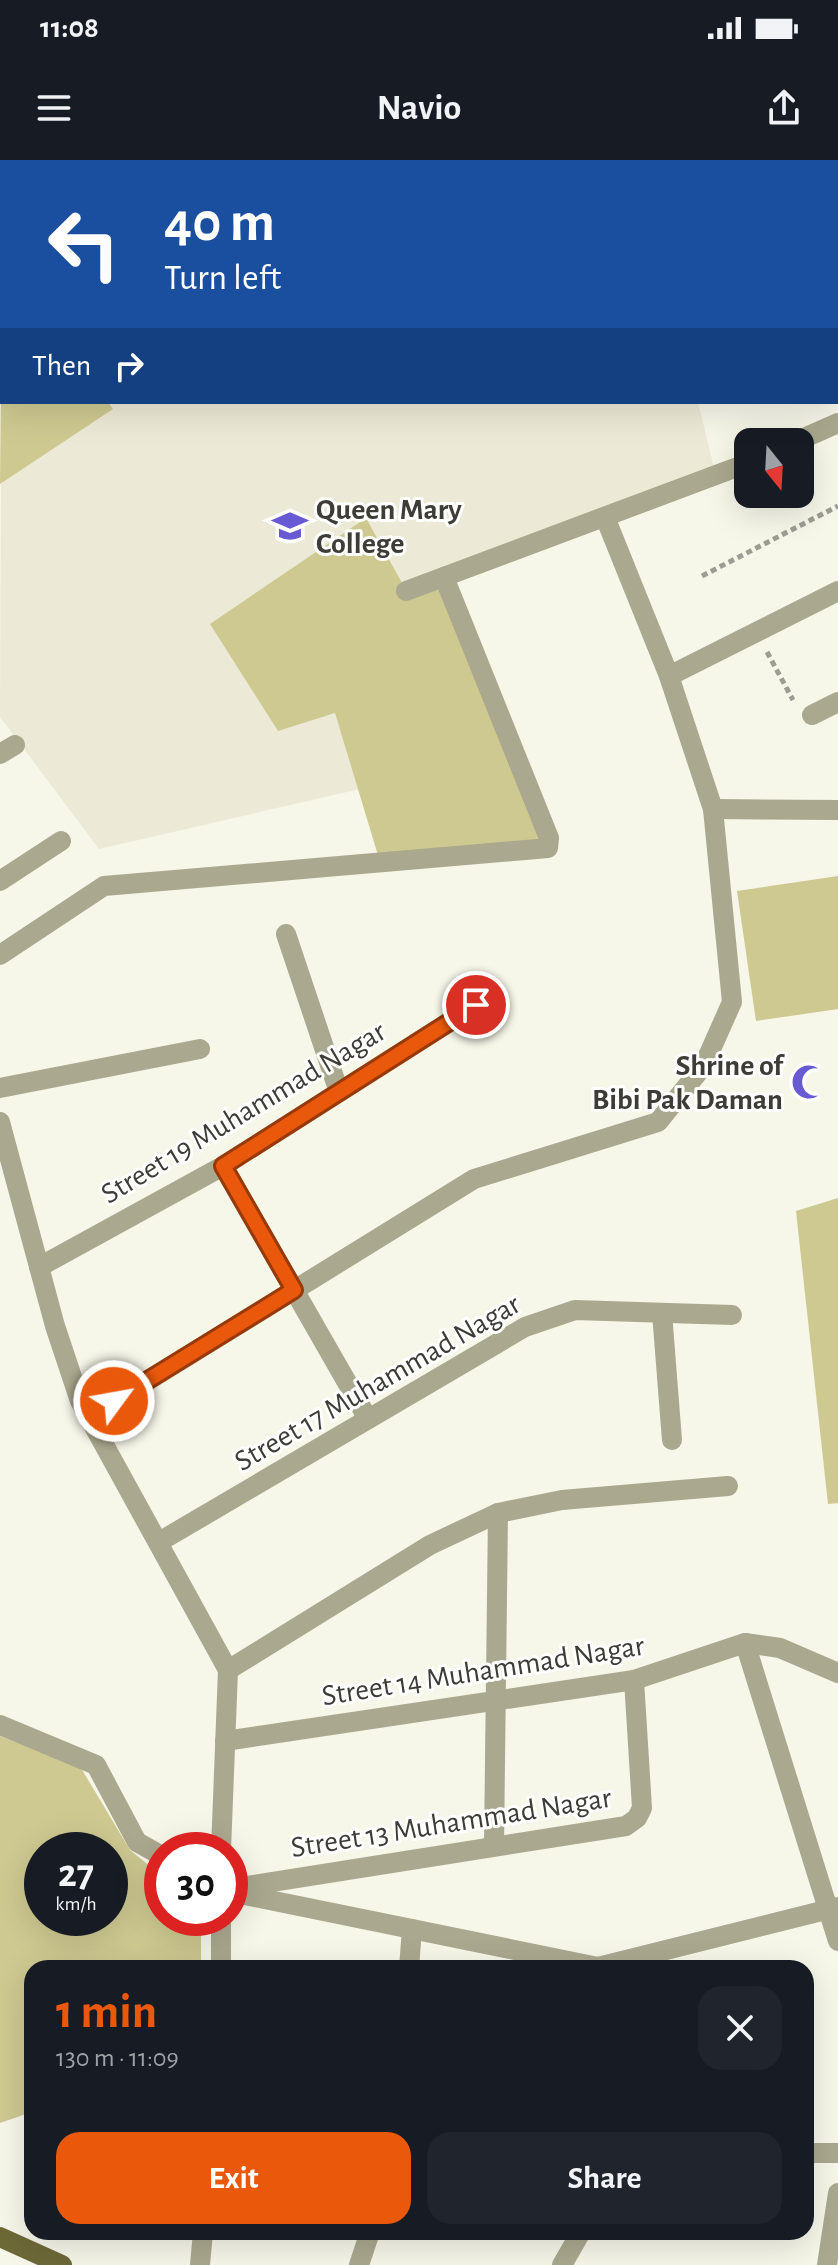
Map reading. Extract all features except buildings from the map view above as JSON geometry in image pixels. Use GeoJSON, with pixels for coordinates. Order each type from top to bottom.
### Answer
{"type":"FeatureCollection","features":[{"type":"Feature","properties":{"kind":"main road"},"geometry":{"type":"LineString","coordinates":[[0,2237],[62,2265]]}},
{"type":"Feature","properties":{"kind":"street"},"geometry":{"type":"LineString","coordinates":[[814,434],[838,423]]}},
{"type":"Feature","properties":{"kind":"street"},"geometry":{"type":"LineString","coordinates":[[406,591],[734,468]]}},
{"type":"Feature","properties":{"kind":"street"},"geometry":{"type":"LineString","coordinates":[[89,1417],[474,1179],[658,1122],[704,1065],[732,1008],[713,809],[669,676],[605,517]]}},
{"type":"Feature","properties":{"kind":"street"},"geometry":{"type":"LineString","coordinates":[[0,955],[104,886],[548,848],[549,838],[444,577]]}},
{"type":"Feature","properties":{"kind":"street"},"geometry":{"type":"LineString","coordinates":[[669,676],[838,591]]}},
{"type":"Feature","properties":{"kind":"street"},"geometry":{"type":"LineString","coordinates":[[812,715],[838,702]]}},
{"type":"Feature","properties":{"kind":"street"},"geometry":{"type":"LineString","coordinates":[[713,809],[838,810]]}},
{"type":"Feature","properties":{"kind":"street"},"geometry":{"type":"LineString","coordinates":[[0,881],[61,841]]}},
{"type":"Feature","properties":{"kind":"street"},"geometry":{"type":"LineString","coordinates":[[286,934],[339,1092]]}},
{"type":"Feature","properties":{"kind":"street","name":"Street 19 Muhammad Nagar"},"geometry":{"type":"LineString","coordinates":[[39,1267],[223,1166],[476,1005]]}},
{"type":"Feature","properties":{"kind":"street"},"geometry":{"type":"LineString","coordinates":[[0,1088],[200,1049]]}},
{"type":"Feature","properties":{"kind":"street"},"geometry":{"type":"LineString","coordinates":[[0,1122],[10,1194],[39,1267],[55,1326],[89,1417],[228,1670],[222,1832]]}},
{"type":"Feature","properties":{"kind":"street"},"geometry":{"type":"LineString","coordinates":[[223,1166],[368,1419]]}},
{"type":"Feature","properties":{"kind":"street","name":"Street 17 Muhammad Nagar"},"geometry":{"type":"LineString","coordinates":[[159,1542],[525,1327],[575,1310],[732,1315]]}},
{"type":"Feature","properties":{"kind":"street"},"geometry":{"type":"LineString","coordinates":[[662,1313],[672,1440]]}},
{"type":"Feature","properties":{"kind":"street"},"geometry":{"type":"LineString","coordinates":[[228,1670],[430,1545],[498,1513],[562,1500],[728,1486]]}},
{"type":"Feature","properties":{"kind":"street"},"geometry":{"type":"LineString","coordinates":[[494,1845],[498,1513]]}},
{"type":"Feature","properties":{"kind":"street"},"geometry":{"type":"LineString","coordinates":[[745,1643],[833,1908],[838,1941]]}},
{"type":"Feature","properties":{"kind":"street","name":"Street 14 Muhammad Nagar"},"geometry":{"type":"LineString","coordinates":[[225,1741],[634,1680],[745,1643],[780,1648],[838,1673]]}},
{"type":"Feature","properties":{"kind":"street","name":"Street 13 Muhammad Nagar"},"geometry":{"type":"LineString","coordinates":[[248,1888],[494,1845],[626,1826],[637,1818],[642,1808],[634,1680]]}},
{"type":"Feature","properties":{"kind":"street"},"geometry":{"type":"LineString","coordinates":[[0,1725],[96,1765],[137,1842],[144,1846]]}},
{"type":"Feature","properties":{"kind":"street"},"geometry":{"type":"LineString","coordinates":[[248,1895],[560,1960]]}},
{"type":"Feature","properties":{"kind":"street"},"geometry":{"type":"LineString","coordinates":[[629,1960],[833,1908]]}},
{"type":"Feature","properties":{"kind":"street"},"geometry":{"type":"LineString","coordinates":[[410,1960],[412,1929]]}},
{"type":"Feature","properties":{"kind":"street"},"geometry":{"type":"LineString","coordinates":[[221,1936],[221,1960]]}},
{"type":"Feature","properties":{"kind":"street"},"geometry":{"type":"LineString","coordinates":[[814,2153],[838,2153]]}},
{"type":"Feature","properties":{"kind":"street"},"geometry":{"type":"LineString","coordinates":[[827,2265],[838,2193]]}},
{"type":"Feature","properties":{"kind":"street"},"geometry":{"type":"LineString","coordinates":[[200,2265],[202,2240]]}},
{"type":"Feature","properties":{"kind":"street"},"geometry":{"type":"LineString","coordinates":[[359,2265],[367,2240]]}},
{"type":"Feature","properties":{"kind":"street"},"geometry":{"type":"LineString","coordinates":[[562,2265],[576,2240]]}},
{"type":"Feature","properties":{"kind":"path"},"geometry":{"type":"LineString","coordinates":[[702,576],[838,506]]}},
{"type":"Feature","properties":{"kind":"path"},"geometry":{"type":"LineString","coordinates":[[757,632],[801,715],[812,715]]}},
{"type":"Feature","properties":{"kind":"shaded area","name":"Queen Mary College"},"geometry":{"type":"Polygon","coordinates":[[[1,404],[698,404],[716,476],[444,577],[360,789],[99,849],[0,717],[1,404]]]}},
{"type":"Feature","properties":{"kind":"shaded area"},"geometry":{"type":"Polygon","coordinates":[[[1,404],[109,404],[113,409],[0,484],[1,404]]]}},
{"type":"Feature","properties":{"kind":"shaded area"},"geometry":{"type":"Polygon","coordinates":[[[366,518],[406,590],[444,577],[549,838],[380,862],[335,713],[278,731],[210,624],[366,518]]]}},
{"type":"Feature","properties":{"kind":"shaded area"},"geometry":{"type":"Polygon","coordinates":[[[838,876],[838,1009],[756,1021],[737,891],[838,876]]]}},
{"type":"Feature","properties":{"kind":"shaded area"},"geometry":{"type":"Polygon","coordinates":[[[838,1198],[838,1503],[828,1504],[796,1211],[838,1198]]]}},
{"type":"Feature","properties":{"kind":"shaded area"},"geometry":{"type":"Polygon","coordinates":[[[0,1736],[81,1768],[119,1832],[24,1832],[24,1936],[128,1936],[128,1847],[144,1861],[144,1936],[201,1936],[201,1960],[24,1960],[24,2115],[0,2123],[0,1736]]]}},
{"type":"Feature","properties":{"kind":"place","name":"Queen Mary College"},"geometry":{"type":"Point","coordinates":[290,526]}},
{"type":"Feature","properties":{"kind":"place","name":"Shrine of Bibi Pak Daman"},"geometry":{"type":"Point","coordinates":[809,1082]}},
{"type":"Feature","properties":{"kind":"route"},"geometry":{"type":"LineString","coordinates":[[114,1401],[294,1290],[223,1166],[476,1005]]}}]}
